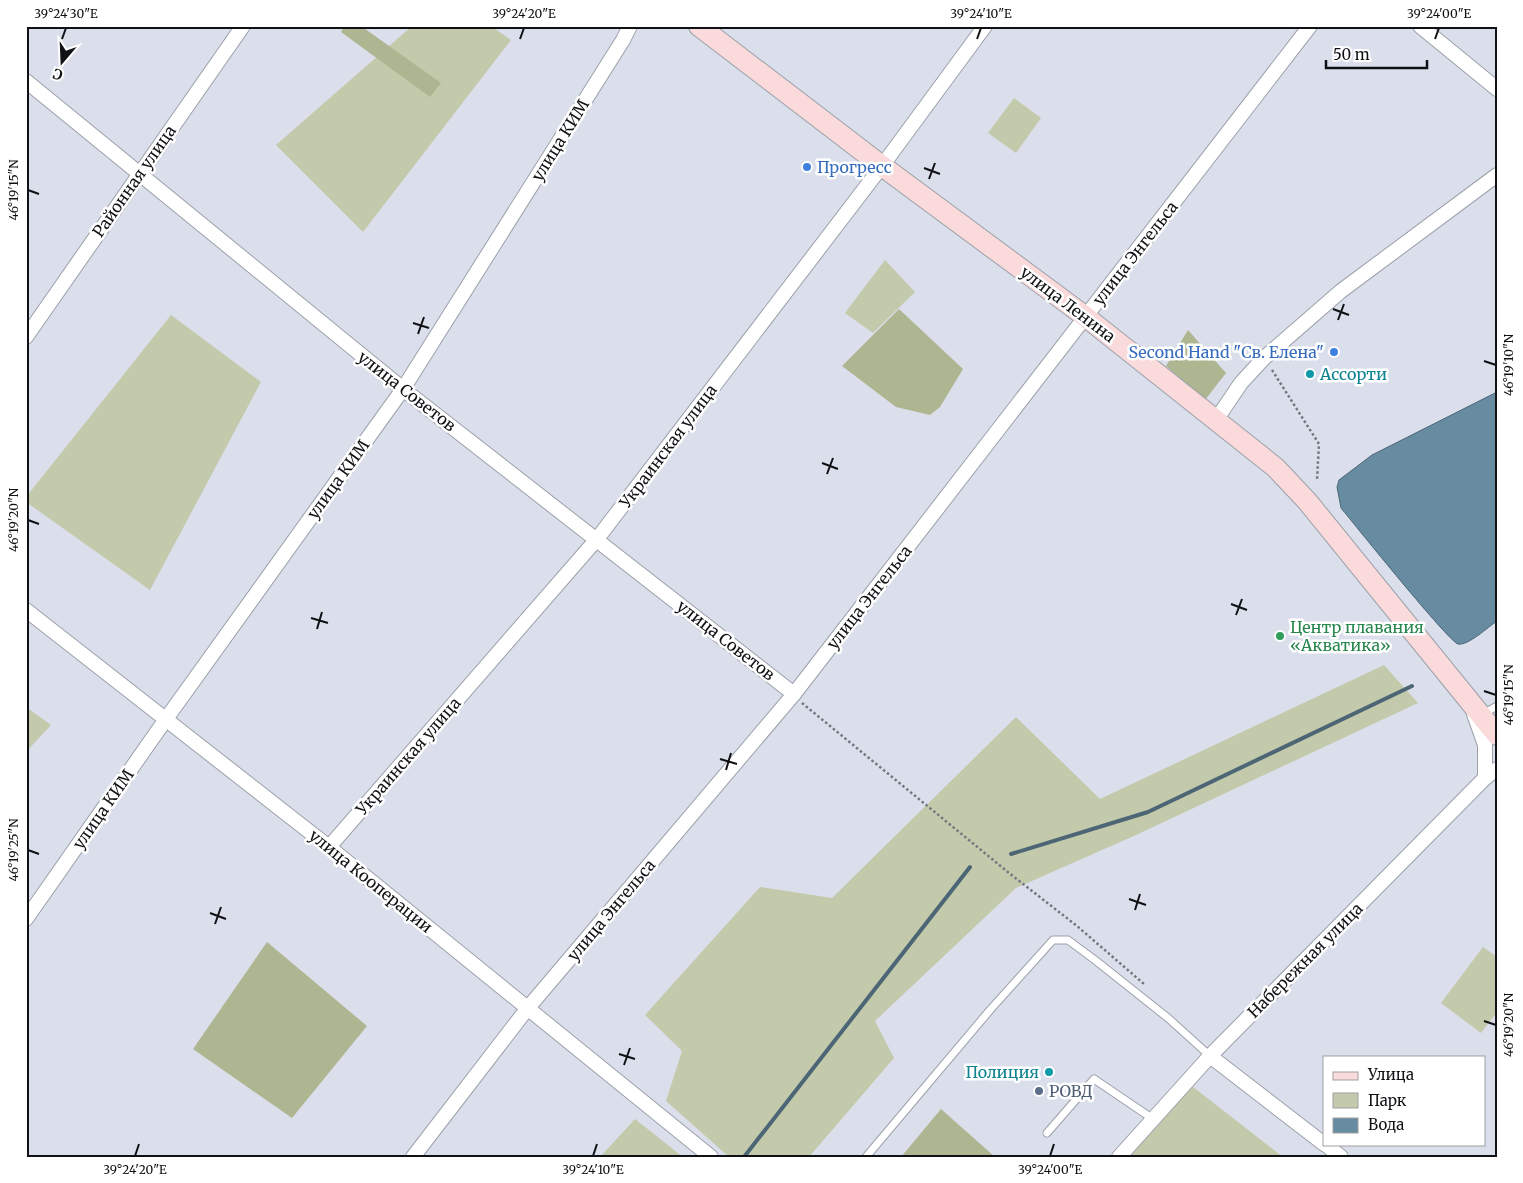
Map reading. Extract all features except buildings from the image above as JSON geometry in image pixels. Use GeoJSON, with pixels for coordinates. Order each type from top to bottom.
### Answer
{"type":"FeatureCollection","features":[{"type":"Feature","properties":{"kind":"street","name":"Районная улица"},"geometry":{"type":"LineString","coordinates":[[26,336],[243,26]]}},
{"type":"Feature","properties":{"kind":"street","name":"улица КИМ"},"geometry":{"type":"LineString","coordinates":[[26,919],[166,719],[403,389],[630,26]]}},
{"type":"Feature","properties":{"kind":"street","name":"улица Ленина"},"geometry":{"type":"LineString","coordinates":[[699,26],[882,166],[1086,317],[1276,468],[1307,501],[1482,708],[1497,735]]}},
{"type":"Feature","properties":{"kind":"street","name":"Украинская улица"},"geometry":{"type":"LineString","coordinates":[[329,847],[597,539],[882,166],[985,26]]}},
{"type":"Feature","properties":{"kind":"street","name":"улица Энгельса"},"geometry":{"type":"LineString","coordinates":[[413,1157],[527,1009],[794,694],[1310,26]]}},
{"type":"Feature","properties":{"kind":"street"},"geometry":{"type":"LineString","coordinates":[[1420,26],[1497,89]]}},
{"type":"Feature","properties":{"kind":"street","name":"улица Советов"},"geometry":{"type":"LineString","coordinates":[[26,81],[403,389],[794,694]]}},
{"type":"Feature","properties":{"kind":"street"},"geometry":{"type":"LineString","coordinates":[[1216,420],[1241,383],[1264,358],[1341,290],[1497,175]]}},
{"type":"Feature","properties":{"kind":"street","name":"улица Кооперации"},"geometry":{"type":"LineString","coordinates":[[26,610],[329,847],[711,1157]]}},
{"type":"Feature","properties":{"kind":"street"},"geometry":{"type":"LineString","coordinates":[[1482,708],[1485,778]]}},
{"type":"Feature","properties":{"kind":"street","name":"Набережная улица"},"geometry":{"type":"LineString","coordinates":[[1119,1157],[1210,1056],[1485,778],[1497,769]]}},
{"type":"Feature","properties":{"kind":"street"},"geometry":{"type":"LineString","coordinates":[[1210,1056],[1323,1142]]}},
{"type":"Feature","properties":{"kind":"street"},"geometry":{"type":"LineString","coordinates":[[1327,1146],[1341,1157]]}},
{"type":"Feature","properties":{"kind":"lane"},"geometry":{"type":"LineString","coordinates":[[866,1157],[990,1010],[1053,940],[1068,940],[1168,1018],[1210,1056]]}},
{"type":"Feature","properties":{"kind":"lane"},"geometry":{"type":"LineString","coordinates":[[1047,1133],[1094,1079],[1153,1119]]}},
{"type":"Feature","properties":{"kind":"path"},"geometry":{"type":"LineString","coordinates":[[1264,358],[1319,444],[1317,480]]}},
{"type":"Feature","properties":{"kind":"path"},"geometry":{"type":"LineString","coordinates":[[794,694],[798,700],[971,842],[1077,926],[1150,990]]}},
{"type":"Feature","properties":{"kind":"green space"},"geometry":{"type":"Polygon","coordinates":[[[344,26],[361,26],[441,83],[430,97],[341,32],[344,26]]]}},
{"type":"Feature","properties":{"kind":"green space"},"geometry":{"type":"Polygon","coordinates":[[[412,26],[491,26],[511,40],[363,232],[276,145],[412,26]]]}},
{"type":"Feature","properties":{"kind":"green space"},"geometry":{"type":"Polygon","coordinates":[[[1014,98],[1041,118],[1016,153],[988,133],[1014,98]]]}},
{"type":"Feature","properties":{"kind":"green space"},"geometry":{"type":"Polygon","coordinates":[[[885,260],[915,292],[873,333],[845,313],[885,260]]]}},
{"type":"Feature","properties":{"kind":"green space"},"geometry":{"type":"Polygon","coordinates":[[[899,309],[963,369],[940,407],[930,415],[896,407],[842,366],[899,309]]]}},
{"type":"Feature","properties":{"kind":"green space"},"geometry":{"type":"Polygon","coordinates":[[[171,315],[261,382],[150,590],[26,502],[26,497],[171,315]]]}},
{"type":"Feature","properties":{"kind":"green space"},"geometry":{"type":"Polygon","coordinates":[[[1188,330],[1226,373],[1205,400],[1166,366],[1188,330]]]}},
{"type":"Feature","properties":{"kind":"green space"},"geometry":{"type":"Polygon","coordinates":[[[1384,665],[1418,703],[1136,835],[1016,888],[875,1021],[894,1058],[809,1157],[729,1157],[666,1101],[682,1051],[645,1015],[760,887],[832,898],[1016,717],[1100,799],[1384,665]]]}},
{"type":"Feature","properties":{"kind":"green space"},"geometry":{"type":"Polygon","coordinates":[[[26,707],[51,725],[26,752],[26,707]]]}},
{"type":"Feature","properties":{"kind":"green space"},"geometry":{"type":"Polygon","coordinates":[[[267,942],[367,1026],[292,1118],[193,1049],[267,942]]]}},
{"type":"Feature","properties":{"kind":"green space"},"geometry":{"type":"Polygon","coordinates":[[[1483,947],[1497,957],[1497,1012],[1481,1033],[1441,1003],[1483,947]]]}},
{"type":"Feature","properties":{"kind":"green space"},"geometry":{"type":"Polygon","coordinates":[[[1188,1083],[1283,1157],[1130,1157],[1188,1083]]]}},
{"type":"Feature","properties":{"kind":"green space"},"geometry":{"type":"Polygon","coordinates":[[[941,1109],[995,1157],[901,1157],[941,1109]]]}},
{"type":"Feature","properties":{"kind":"green space"},"geometry":{"type":"Polygon","coordinates":[[[635,1119],[683,1157],[600,1157],[635,1119]]]}},
{"type":"Feature","properties":{"kind":"water"},"geometry":{"type":"Polygon","coordinates":[[[1497,392],[1497,621],[1467,642],[1458,644],[1437,624],[1341,508],[1337,487],[1339,480],[1372,455],[1497,392]]]}},
{"type":"Feature","properties":{"kind":"waterway"},"geometry":{"type":"LineString","coordinates":[[1011,854],[1148,812],[1412,686]]}},
{"type":"Feature","properties":{"kind":"waterway"},"geometry":{"type":"LineString","coordinates":[[744,1157],[970,867]]}},
{"type":"Feature","properties":{"kind":"place","name":"Прогресс"},"geometry":{"type":"Point","coordinates":[807,167]}},
{"type":"Feature","properties":{"kind":"place","name":"Second Hand \"Св. Елена\""},"geometry":{"type":"Point","coordinates":[1334,352]}},
{"type":"Feature","properties":{"kind":"place","name":"Ассорти"},"geometry":{"type":"Point","coordinates":[1310,374]}},
{"type":"Feature","properties":{"kind":"place","name":"Центр плавания «Акватика»"},"geometry":{"type":"Point","coordinates":[1280,636]}},
{"type":"Feature","properties":{"kind":"place","name":"Полиция"},"geometry":{"type":"Point","coordinates":[1049,1072]}},
{"type":"Feature","properties":{"kind":"place","name":"РОВД"},"geometry":{"type":"Point","coordinates":[1039,1091]}}]}
